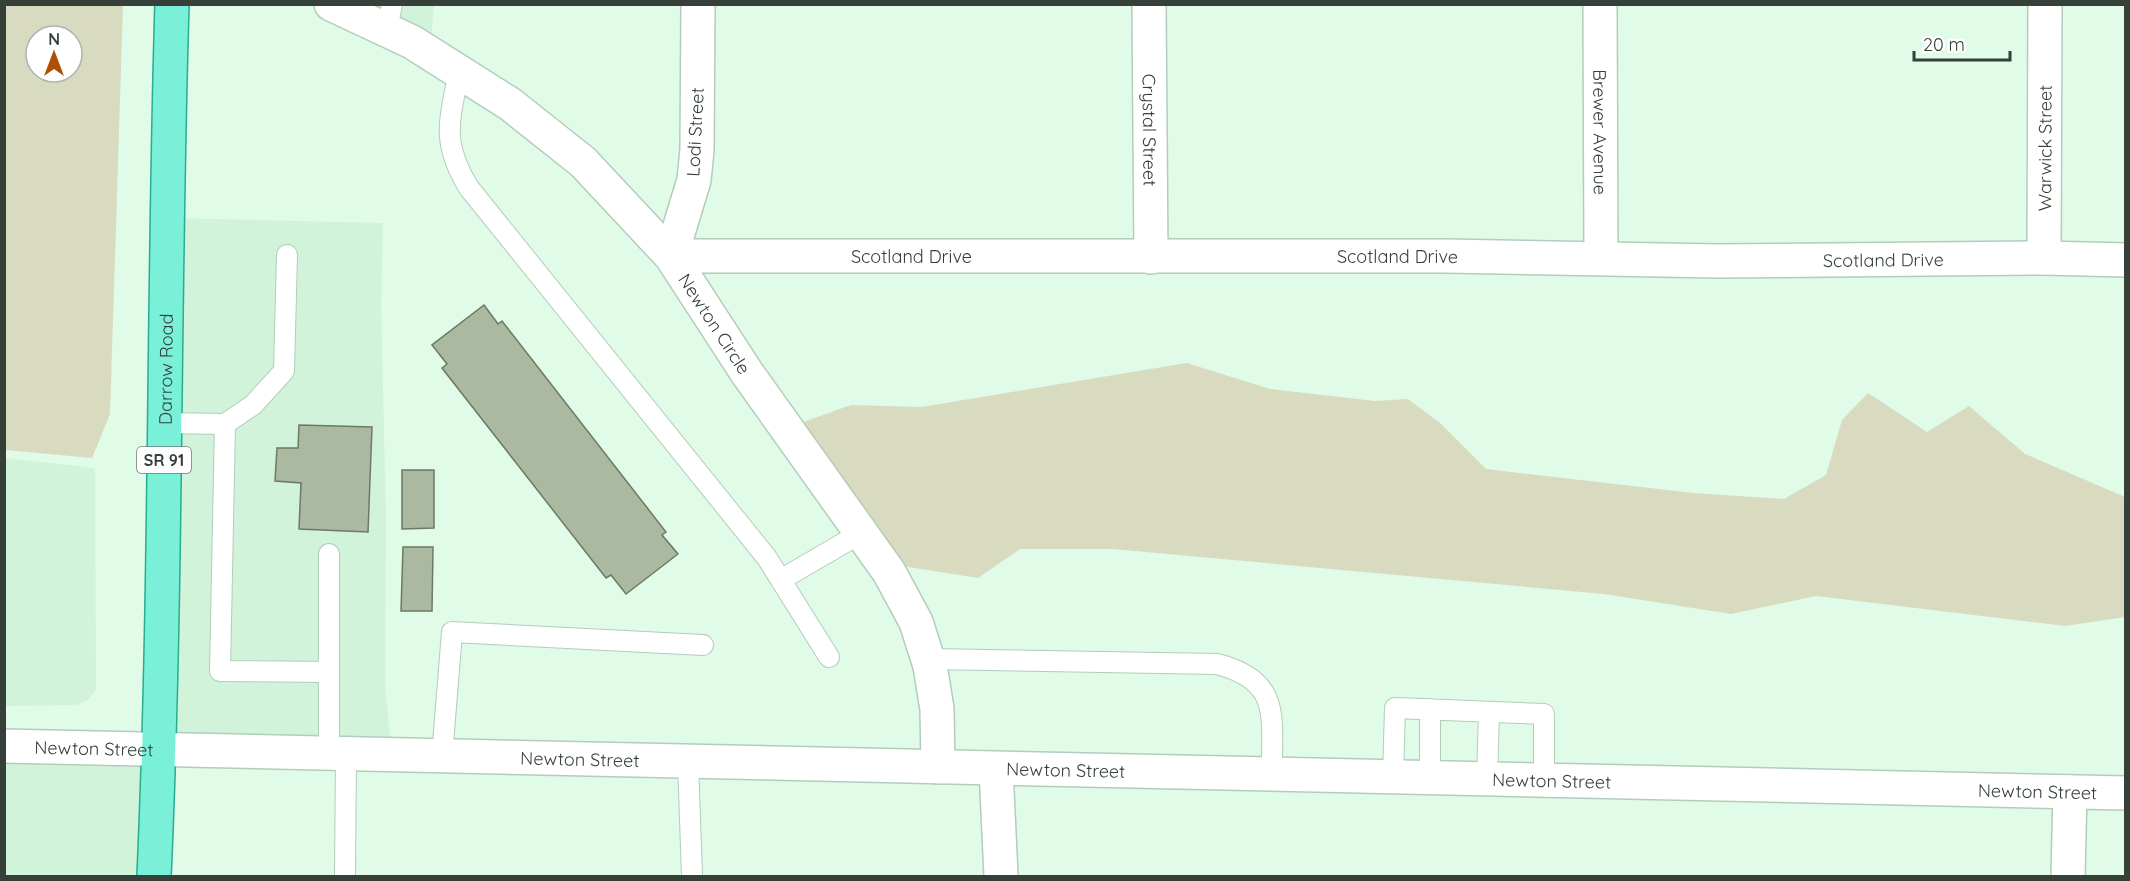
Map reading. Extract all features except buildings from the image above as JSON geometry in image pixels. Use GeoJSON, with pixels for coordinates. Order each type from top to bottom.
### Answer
{"type":"FeatureCollection","features":[{"type":"Feature","properties":{"kind":"main road","name":"Darrow Road"},"geometry":{"type":"LineString","coordinates":[[154,876],[159,750],[172,4]]}},
{"type":"Feature","properties":{"kind":"street","name":"Newton Circle"},"geometry":{"type":"LineString","coordinates":[[331,4],[390,17],[459,72],[510,104],[583,162],[671,256],[747,373],[889,572],[916,622],[928,659],[937,710],[938,767]]}},
{"type":"Feature","properties":{"kind":"street","name":"Lodi Street"},"geometry":{"type":"LineString","coordinates":[[671,256],[694,180],[697,150],[698,4]]}},
{"type":"Feature","properties":{"kind":"street","name":"Crystal Street"},"geometry":{"type":"LineString","coordinates":[[1149,4],[1150,257]]}},
{"type":"Feature","properties":{"kind":"street","name":"Brewer Avenue"},"geometry":{"type":"LineString","coordinates":[[1600,4],[1601,257]]}},
{"type":"Feature","properties":{"kind":"street","name":"Warwick Street"},"geometry":{"type":"LineString","coordinates":[[2044,258],[2045,4]]}},
{"type":"Feature","properties":{"kind":"street","name":"Scotland Drive"},"geometry":{"type":"LineString","coordinates":[[671,256],[1601,257],[1718,261],[2044,258],[2126,260]]}},
{"type":"Feature","properties":{"kind":"street","name":"Newton Street"},"geometry":{"type":"LineString","coordinates":[[4,746],[2126,793]]}},
{"type":"Feature","properties":{"kind":"street"},"geometry":{"type":"LineString","coordinates":[[996,769],[1000,876]]}},
{"type":"Feature","properties":{"kind":"street"},"geometry":{"type":"LineString","coordinates":[[2068,876],[2070,792]]}},
{"type":"Feature","properties":{"kind":"lane"},"geometry":{"type":"LineString","coordinates":[[459,72],[449,123],[449,141],[456,166],[469,188],[782,579],[830,657]]}},
{"type":"Feature","properties":{"kind":"lane"},"geometry":{"type":"LineString","coordinates":[[164,423],[225,424],[253,405],[284,371],[287,255]]}},
{"type":"Feature","properties":{"kind":"lane"},"geometry":{"type":"LineString","coordinates":[[225,424],[220,671],[329,672]]}},
{"type":"Feature","properties":{"kind":"lane"},"geometry":{"type":"LineString","coordinates":[[782,579],[861,533]]}},
{"type":"Feature","properties":{"kind":"lane"},"geometry":{"type":"LineString","coordinates":[[329,554],[329,672],[338,754],[345,876]]}},
{"type":"Feature","properties":{"kind":"lane"},"geometry":{"type":"LineString","coordinates":[[442,756],[452,632],[703,645]]}},
{"type":"Feature","properties":{"kind":"lane"},"geometry":{"type":"LineString","coordinates":[[928,659],[1217,664],[1241,670],[1257,681],[1265,693],[1271,710],[1272,774]]}},
{"type":"Feature","properties":{"kind":"lane"},"geometry":{"type":"LineString","coordinates":[[1393,777],[1395,708],[1544,714],[1544,780]]}},
{"type":"Feature","properties":{"kind":"lane"},"geometry":{"type":"LineString","coordinates":[[1430,710],[1430,778]]}},
{"type":"Feature","properties":{"kind":"lane"},"geometry":{"type":"LineString","coordinates":[[1487,779],[1489,712]]}},
{"type":"Feature","properties":{"kind":"lane"},"geometry":{"type":"LineString","coordinates":[[688,761],[692,876]]}},
{"type":"Feature","properties":{"kind":"shaded area"},"geometry":{"type":"Polygon","coordinates":[[[4,5],[123,5],[110,414],[92,458],[5,450],[4,5]]]}},
{"type":"Feature","properties":{"kind":"shaded area"},"geometry":{"type":"Polygon","coordinates":[[[331,5],[434,5],[430,53],[331,5]]]}},
{"type":"Feature","properties":{"kind":"shaded area"},"geometry":{"type":"Polygon","coordinates":[[[167,218],[383,223],[381,306],[386,517],[385,685],[392,755],[160,750],[154,876],[5,876],[5,746],[159,750],[167,218]]]}},
{"type":"Feature","properties":{"kind":"shaded area"},"geometry":{"type":"Polygon","coordinates":[[[1187,363],[1270,389],[1375,401],[1408,399],[1440,423],[1486,469],[1693,493],[1784,499],[1826,475],[1842,420],[1868,393],[1927,432],[1969,406],[2025,454],[2125,497],[2125,617],[2065,626],[1816,596],[1731,614],[1604,594],[1113,549],[1020,549],[978,578],[902,566],[798,424],[851,405],[921,407],[1187,363]]]}},
{"type":"Feature","properties":{"kind":"shaded area"},"geometry":{"type":"Polygon","coordinates":[[[5,458],[95,468],[96,689],[89,699],[77,705],[5,706],[5,458]]]}}]}
